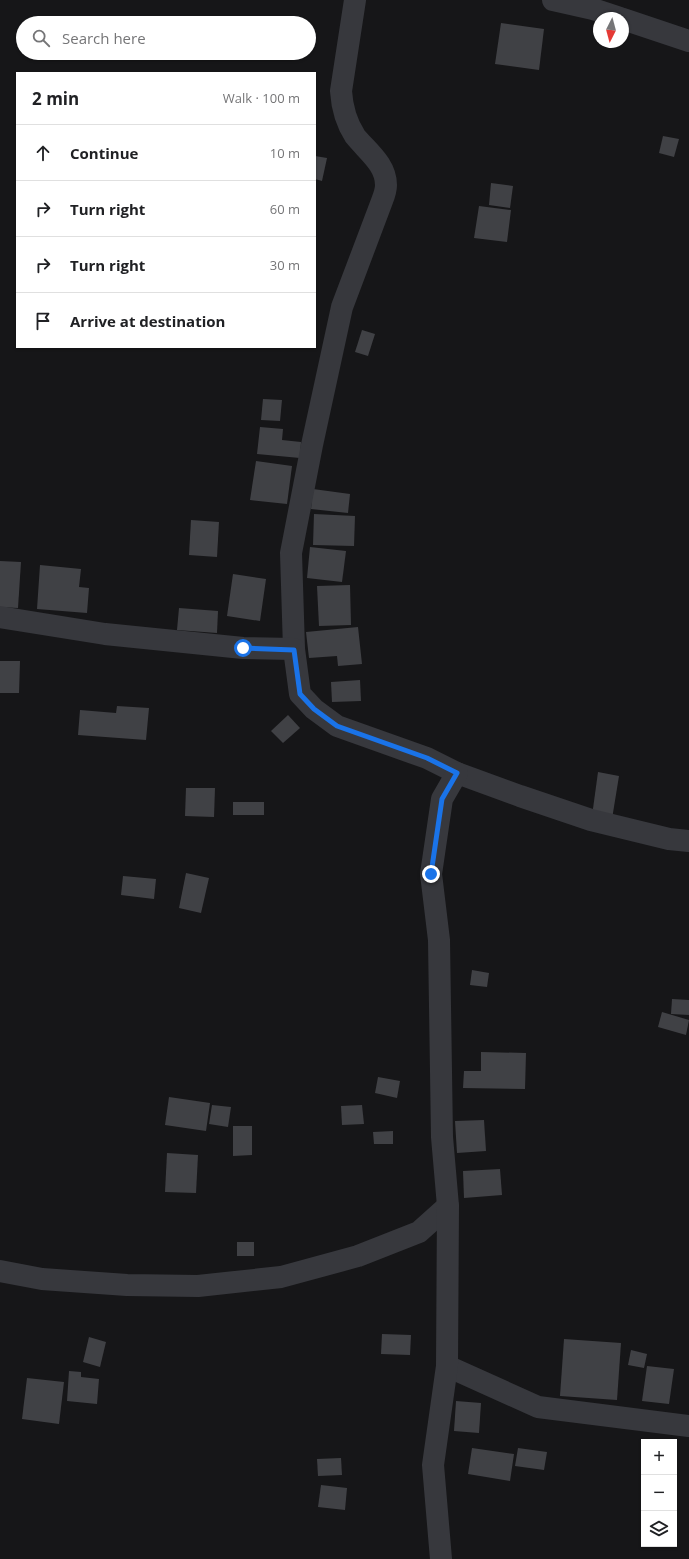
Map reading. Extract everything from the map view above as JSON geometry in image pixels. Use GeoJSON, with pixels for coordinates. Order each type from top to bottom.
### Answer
{"type":"FeatureCollection","features":[{"type":"Feature","properties":{"kind":"street"},"geometry":{"type":"LineString","coordinates":[[355,0],[341,92],[342,104],[346,120],[355,135],[376,160],[384,173],[386,186],[382,201],[342,307],[312,445],[291,552],[294,650],[300,694],[314,709],[337,726],[427,758],[457,773],[591,820],[669,839],[689,841]]}},
{"type":"Feature","properties":{"kind":"street"},"geometry":{"type":"LineString","coordinates":[[553,0],[602,12]]}},
{"type":"Feature","properties":{"kind":"street"},"geometry":{"type":"LineString","coordinates":[[629,21],[689,41]]}},
{"type":"Feature","properties":{"kind":"street"},"geometry":{"type":"LineString","coordinates":[[0,617],[105,634],[243,648],[294,650]]}},
{"type":"Feature","properties":{"kind":"street"},"geometry":{"type":"LineString","coordinates":[[441,1559],[433,1465],[447,1366],[448,1206],[442,1137],[439,940],[431,874],[442,799],[457,773]]}},
{"type":"Feature","properties":{"kind":"street"},"geometry":{"type":"LineString","coordinates":[[0,1271],[42,1279],[127,1285],[198,1286],[281,1277],[358,1256],[419,1232],[448,1206]]}},
{"type":"Feature","properties":{"kind":"street"},"geometry":{"type":"LineString","coordinates":[[447,1366],[538,1408],[689,1426]]}},
{"type":"Feature","properties":{"kind":"building"},"geometry":{"type":"Polygon","coordinates":[[[501,23],[544,29],[539,70],[495,64],[501,23]]]}},
{"type":"Feature","properties":{"kind":"building"},"geometry":{"type":"Polygon","coordinates":[[[663,136],[679,139],[674,157],[659,153],[663,136]]]}},
{"type":"Feature","properties":{"kind":"building"},"geometry":{"type":"Polygon","coordinates":[[[316,156],[327,158],[322,181],[316,179],[316,156]]]}},
{"type":"Feature","properties":{"kind":"building"},"geometry":{"type":"Polygon","coordinates":[[[491,183],[513,186],[510,208],[489,205],[491,183]]]}},
{"type":"Feature","properties":{"kind":"building"},"geometry":{"type":"Polygon","coordinates":[[[479,206],[511,210],[507,242],[474,238],[479,206]]]}},
{"type":"Feature","properties":{"kind":"building"},"geometry":{"type":"Polygon","coordinates":[[[362,330],[375,334],[368,356],[355,352],[362,330]]]}},
{"type":"Feature","properties":{"kind":"building"},"geometry":{"type":"Polygon","coordinates":[[[263,399],[282,400],[280,421],[261,420],[263,399]]]}},
{"type":"Feature","properties":{"kind":"building"},"geometry":{"type":"Polygon","coordinates":[[[260,427],[283,429],[282,440],[301,442],[300,458],[257,454],[260,427]]]}},
{"type":"Feature","properties":{"kind":"building"},"geometry":{"type":"Polygon","coordinates":[[[256,461],[292,466],[287,504],[250,500],[256,461]]]}},
{"type":"Feature","properties":{"kind":"building"},"geometry":{"type":"Polygon","coordinates":[[[313,489],[350,494],[348,513],[311,509],[313,489]]]}},
{"type":"Feature","properties":{"kind":"building"},"geometry":{"type":"Polygon","coordinates":[[[314,514],[355,516],[354,546],[313,545],[314,514]]]}},
{"type":"Feature","properties":{"kind":"building"},"geometry":{"type":"Polygon","coordinates":[[[191,520],[219,522],[217,557],[189,555],[191,520]]]}},
{"type":"Feature","properties":{"kind":"building"},"geometry":{"type":"Polygon","coordinates":[[[310,547],[346,551],[342,582],[307,578],[310,547]]]}},
{"type":"Feature","properties":{"kind":"building"},"geometry":{"type":"Polygon","coordinates":[[[0,561],[21,562],[18,608],[0,607],[0,561]]]}},
{"type":"Feature","properties":{"kind":"building"},"geometry":{"type":"Polygon","coordinates":[[[40,565],[81,569],[79,587],[89,588],[87,613],[37,609],[40,565]]]}},
{"type":"Feature","properties":{"kind":"building"},"geometry":{"type":"Polygon","coordinates":[[[233,574],[266,579],[260,621],[227,616],[233,574]]]}},
{"type":"Feature","properties":{"kind":"building"},"geometry":{"type":"Polygon","coordinates":[[[350,585],[351,625],[319,626],[317,586],[350,585]]]}},
{"type":"Feature","properties":{"kind":"building"},"geometry":{"type":"Polygon","coordinates":[[[179,608],[218,611],[217,633],[177,630],[179,608]]]}},
{"type":"Feature","properties":{"kind":"building"},"geometry":{"type":"Polygon","coordinates":[[[358,627],[362,664],[338,666],[337,656],[309,658],[306,632],[358,627]]]}},
{"type":"Feature","properties":{"kind":"building"},"geometry":{"type":"Polygon","coordinates":[[[0,661],[20,661],[19,693],[0,693],[0,661]]]}},
{"type":"Feature","properties":{"kind":"building"},"geometry":{"type":"Polygon","coordinates":[[[360,680],[361,701],[332,702],[331,682],[360,680]]]}},
{"type":"Feature","properties":{"kind":"building"},"geometry":{"type":"Polygon","coordinates":[[[117,706],[149,708],[146,740],[78,735],[80,710],[116,713],[117,706]]]}},
{"type":"Feature","properties":{"kind":"building"},"geometry":{"type":"Polygon","coordinates":[[[288,715],[300,728],[283,743],[271,731],[288,715]]]}},
{"type":"Feature","properties":{"kind":"building"},"geometry":{"type":"Polygon","coordinates":[[[598,772],[619,776],[612,819],[592,816],[598,772]]]}},
{"type":"Feature","properties":{"kind":"building"},"geometry":{"type":"Polygon","coordinates":[[[186,788],[215,788],[214,817],[185,816],[186,788]]]}},
{"type":"Feature","properties":{"kind":"building"},"geometry":{"type":"Polygon","coordinates":[[[233,802],[264,802],[264,815],[233,815],[233,802]]]}},
{"type":"Feature","properties":{"kind":"building"},"geometry":{"type":"Polygon","coordinates":[[[186,873],[209,878],[201,913],[179,908],[186,873]]]}},
{"type":"Feature","properties":{"kind":"building"},"geometry":{"type":"Polygon","coordinates":[[[123,876],[156,879],[154,899],[121,895],[123,876]]]}},
{"type":"Feature","properties":{"kind":"building"},"geometry":{"type":"Polygon","coordinates":[[[472,970],[489,973],[487,987],[470,985],[472,970]]]}},
{"type":"Feature","properties":{"kind":"building"},"geometry":{"type":"Polygon","coordinates":[[[672,999],[689,1000],[689,1015],[671,1014],[672,999]]]}},
{"type":"Feature","properties":{"kind":"building"},"geometry":{"type":"Polygon","coordinates":[[[662,1012],[689,1020],[686,1035],[658,1027],[662,1012]]]}},
{"type":"Feature","properties":{"kind":"building"},"geometry":{"type":"Polygon","coordinates":[[[481,1052],[526,1053],[525,1089],[463,1088],[464,1071],[481,1071],[481,1052]]]}},
{"type":"Feature","properties":{"kind":"building"},"geometry":{"type":"Polygon","coordinates":[[[378,1077],[400,1081],[397,1098],[375,1093],[378,1077]]]}},
{"type":"Feature","properties":{"kind":"building"},"geometry":{"type":"Polygon","coordinates":[[[169,1097],[210,1103],[206,1131],[165,1125],[169,1097]]]}},
{"type":"Feature","properties":{"kind":"building"},"geometry":{"type":"Polygon","coordinates":[[[212,1105],[231,1107],[228,1127],[209,1124],[212,1105]]]}},
{"type":"Feature","properties":{"kind":"building"},"geometry":{"type":"Polygon","coordinates":[[[362,1105],[364,1124],[342,1125],[341,1106],[362,1105]]]}},
{"type":"Feature","properties":{"kind":"building"},"geometry":{"type":"Polygon","coordinates":[[[484,1120],[486,1151],[457,1153],[455,1121],[484,1120]]]}},
{"type":"Feature","properties":{"kind":"building"},"geometry":{"type":"Polygon","coordinates":[[[233,1126],[252,1126],[252,1155],[233,1156],[233,1126]]]}},
{"type":"Feature","properties":{"kind":"building"},"geometry":{"type":"Polygon","coordinates":[[[393,1131],[393,1144],[374,1144],[373,1132],[393,1131]]]}},
{"type":"Feature","properties":{"kind":"building"},"geometry":{"type":"Polygon","coordinates":[[[167,1153],[198,1155],[196,1193],[165,1192],[167,1153]]]}},
{"type":"Feature","properties":{"kind":"building"},"geometry":{"type":"Polygon","coordinates":[[[500,1169],[502,1195],[464,1198],[463,1171],[500,1169]]]}},
{"type":"Feature","properties":{"kind":"building"},"geometry":{"type":"Polygon","coordinates":[[[237,1242],[254,1242],[254,1256],[237,1256],[237,1242]]]}},
{"type":"Feature","properties":{"kind":"building"},"geometry":{"type":"Polygon","coordinates":[[[382,1334],[411,1335],[410,1355],[381,1354],[382,1334]]]}},
{"type":"Feature","properties":{"kind":"building"},"geometry":{"type":"Polygon","coordinates":[[[89,1337],[106,1342],[100,1367],[83,1362],[89,1337]]]}},
{"type":"Feature","properties":{"kind":"building"},"geometry":{"type":"Polygon","coordinates":[[[564,1339],[621,1343],[617,1400],[560,1396],[564,1339]]]}},
{"type":"Feature","properties":{"kind":"building"},"geometry":{"type":"Polygon","coordinates":[[[631,1350],[647,1354],[644,1368],[628,1365],[631,1350]]]}},
{"type":"Feature","properties":{"kind":"building"},"geometry":{"type":"Polygon","coordinates":[[[647,1366],[674,1369],[669,1404],[642,1401],[647,1366]]]}},
{"type":"Feature","properties":{"kind":"building"},"geometry":{"type":"Polygon","coordinates":[[[69,1371],[81,1372],[81,1377],[99,1379],[97,1404],[67,1401],[69,1371]]]}},
{"type":"Feature","properties":{"kind":"building"},"geometry":{"type":"Polygon","coordinates":[[[27,1378],[64,1382],[59,1424],[22,1419],[27,1378]]]}},
{"type":"Feature","properties":{"kind":"building"},"geometry":{"type":"Polygon","coordinates":[[[456,1401],[481,1403],[479,1433],[454,1431],[456,1401]]]}},
{"type":"Feature","properties":{"kind":"building"},"geometry":{"type":"Polygon","coordinates":[[[472,1448],[514,1454],[510,1481],[468,1474],[472,1448]]]}},
{"type":"Feature","properties":{"kind":"building"},"geometry":{"type":"Polygon","coordinates":[[[518,1448],[547,1452],[544,1470],[515,1466],[518,1448]]]}},
{"type":"Feature","properties":{"kind":"building"},"geometry":{"type":"Polygon","coordinates":[[[341,1458],[342,1475],[318,1476],[317,1459],[341,1458]]]}},
{"type":"Feature","properties":{"kind":"building"},"geometry":{"type":"Polygon","coordinates":[[[321,1485],[347,1488],[345,1510],[318,1507],[321,1485]]]}},
{"type":"Feature","properties":{"kind":"route"},"geometry":{"type":"LineString","coordinates":[[243,648],[294,650],[300,694],[314,709],[337,726],[427,758],[457,773],[442,799],[431,874]]}}]}
